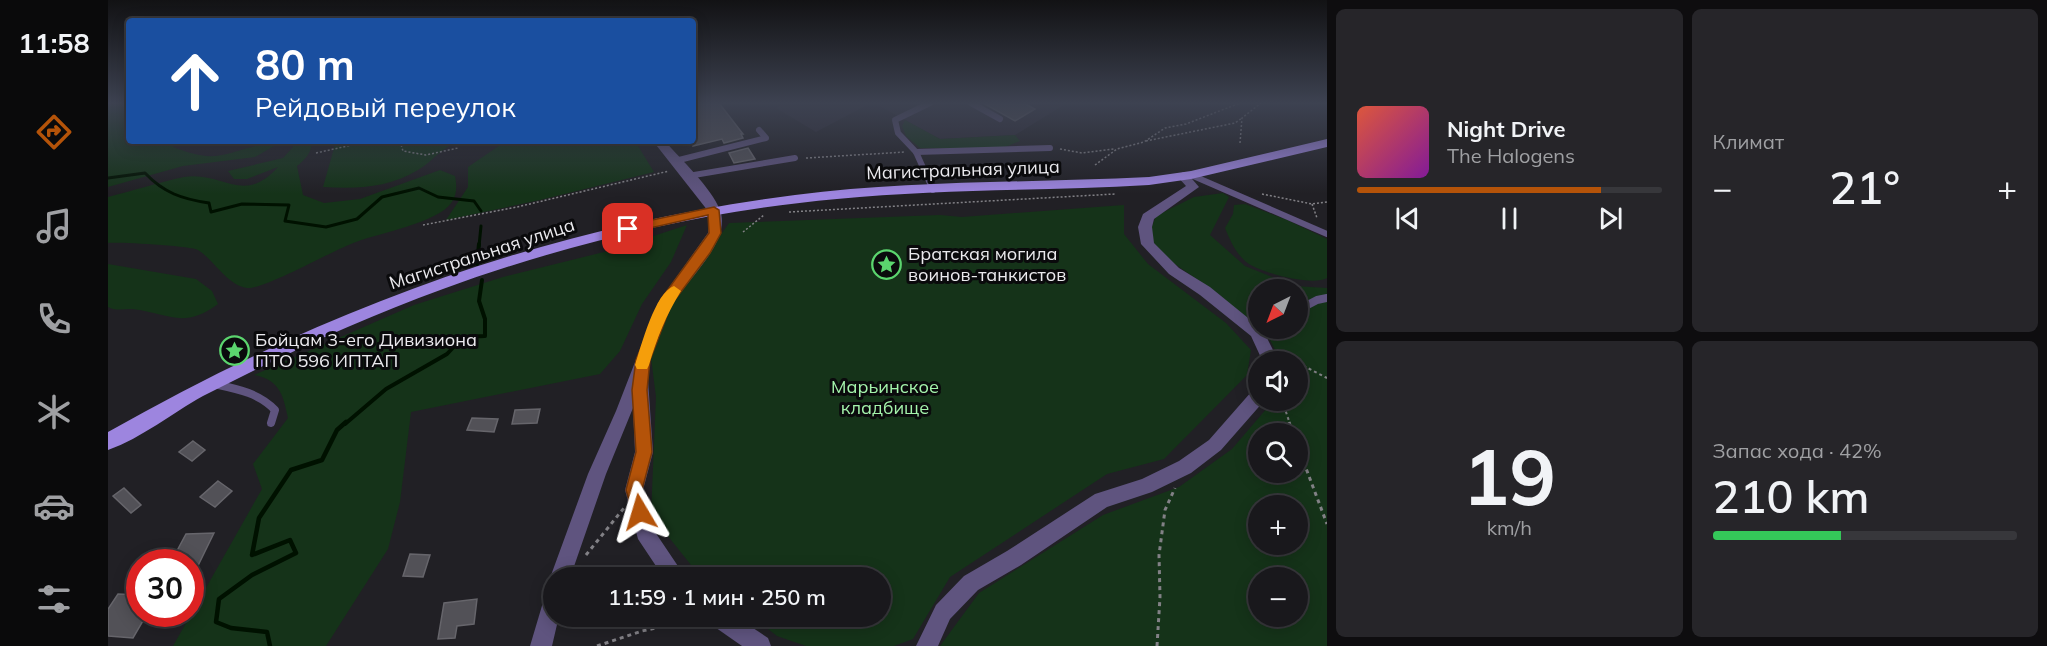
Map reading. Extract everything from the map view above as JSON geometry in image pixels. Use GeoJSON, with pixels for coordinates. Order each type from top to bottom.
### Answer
{"type":"FeatureCollection","features":[{"type":"Feature","properties":{"kind":"main road","name":"Магистральная улица"},"geometry":{"type":"LineString","coordinates":[[108,442],[212,383],[297,342],[443,284],[628,229],[714,210],[827,196],[1118,183],[1187,176],[1327,143]]}},
{"type":"Feature","properties":{"kind":"street"},"geometry":{"type":"LineString","coordinates":[[564,567],[597,474],[624,411],[665,303],[715,233],[714,210],[661,144]]}},
{"type":"Feature","properties":{"kind":"street"},"geometry":{"type":"LineString","coordinates":[[1187,176],[1193,187],[1148,217],[1145,227],[1148,244],[1174,271],[1205,291],[1248,326]]}},
{"type":"Feature","properties":{"kind":"street"},"geometry":{"type":"LineString","coordinates":[[643,360],[639,390],[644,452],[634,490],[645,533],[668,567]]}},
{"type":"Feature","properties":{"kind":"street"},"geometry":{"type":"LineString","coordinates":[[927,646],[943,612],[971,583],[1014,558],[1102,500],[1146,486],[1185,467],[1215,445],[1248,407]]}},
{"type":"Feature","properties":{"kind":"street"},"geometry":{"type":"LineString","coordinates":[[541,646],[546,627]]}},
{"type":"Feature","properties":{"kind":"street"},"geometry":{"type":"LineString","coordinates":[[725,627],[760,646]]}},
{"type":"Feature","properties":{"kind":"lane"},"geometry":{"type":"LineString","coordinates":[[682,169],[766,138],[762,133]]}},
{"type":"Feature","properties":{"kind":"lane"},"geometry":{"type":"LineString","coordinates":[[898,133],[916,152],[933,190]]}},
{"type":"Feature","properties":{"kind":"lane"},"geometry":{"type":"LineString","coordinates":[[916,152],[954,149],[1011,151],[1050,148]]}},
{"type":"Feature","properties":{"kind":"lane"},"geometry":{"type":"LineString","coordinates":[[682,169],[795,159]]}},
{"type":"Feature","properties":{"kind":"lane"},"geometry":{"type":"LineString","coordinates":[[1187,176],[1325,233]]}},
{"type":"Feature","properties":{"kind":"lane"},"geometry":{"type":"LineString","coordinates":[[1308,305],[1327,298]]}},
{"type":"Feature","properties":{"kind":"lane"},"geometry":{"type":"LineString","coordinates":[[212,383],[244,390],[268,400],[275,410],[272,423]]}},
{"type":"Feature","properties":{"kind":"path"},"geometry":{"type":"LineString","coordinates":[[1144,142],[1157,133]]}},
{"type":"Feature","properties":{"kind":"path"},"geometry":{"type":"LineString","coordinates":[[1050,148],[1082,153],[1117,149],[1186,133]]}},
{"type":"Feature","properties":{"kind":"path"},"geometry":{"type":"LineString","coordinates":[[1240,143],[1241,133]]}},
{"type":"Feature","properties":{"kind":"path"},"geometry":{"type":"LineString","coordinates":[[316,153],[356,144]]}},
{"type":"Feature","properties":{"kind":"path"},"geometry":{"type":"LineString","coordinates":[[401,144],[403,151],[426,155],[458,148]]}},
{"type":"Feature","properties":{"kind":"path"},"geometry":{"type":"LineString","coordinates":[[1095,165],[1117,149]]}},
{"type":"Feature","properties":{"kind":"path"},"geometry":{"type":"LineString","coordinates":[[795,159],[916,152]]}},
{"type":"Feature","properties":{"kind":"path"},"geometry":{"type":"LineString","coordinates":[[423,225],[517,207],[682,169]]}},
{"type":"Feature","properties":{"kind":"path"},"geometry":{"type":"LineString","coordinates":[[1259,194],[1312,204],[1327,202]]}},
{"type":"Feature","properties":{"kind":"path"},"geometry":{"type":"LineString","coordinates":[[789,212],[1109,196]]}},
{"type":"Feature","properties":{"kind":"path"},"geometry":{"type":"LineString","coordinates":[[1312,204],[1325,233]]}},
{"type":"Feature","properties":{"kind":"path"},"geometry":{"type":"LineString","coordinates":[[743,232],[766,213]]}},
{"type":"Feature","properties":{"kind":"path"},"geometry":{"type":"LineString","coordinates":[[1308,368],[1327,378]]}},
{"type":"Feature","properties":{"kind":"path"},"geometry":{"type":"LineString","coordinates":[[1157,646],[1160,597],[1159,555],[1165,510],[1185,467]]}},
{"type":"Feature","properties":{"kind":"path"},"geometry":{"type":"LineString","coordinates":[[1308,476],[1322,504],[1327,524]]}},
{"type":"Feature","properties":{"kind":"path"},"geometry":{"type":"LineString","coordinates":[[580,562],[619,516],[634,490]]}},
{"type":"Feature","properties":{"kind":"path"},"geometry":{"type":"LineString","coordinates":[[597,646],[661,627]]}},
{"type":"Feature","properties":{"kind":"shaded area"},"geometry":{"type":"Polygon","coordinates":[[[929,133],[1018,133],[1015,135],[940,139],[929,133]]]}},
{"type":"Feature","properties":{"kind":"green space"},"geometry":{"type":"Polygon","coordinates":[[[108,133],[126,133],[126,144],[174,144],[173,147],[194,154],[210,156],[223,155],[260,145],[276,145],[255,157],[183,166],[108,187],[108,133]]]}},
{"type":"Feature","properties":{"kind":"green space"},"geometry":{"type":"Polygon","coordinates":[[[905,133],[929,133],[940,139],[1015,135],[1020,141],[1003,148],[920,148],[905,133]]]}},
{"type":"Feature","properties":{"kind":"green space"},"geometry":{"type":"Polygon","coordinates":[[[292,144],[312,144],[308,155],[297,166],[303,195],[324,203],[360,199],[440,170],[455,176],[455,196],[445,209],[422,222],[356,242],[256,287],[247,288],[233,282],[198,250],[170,246],[108,243],[108,197],[184,177],[198,176],[243,186],[254,184],[266,178],[278,167],[247,179],[234,179],[228,171],[283,158],[293,147],[292,144]]]}},
{"type":"Feature","properties":{"kind":"green space"},"geometry":{"type":"Polygon","coordinates":[[[335,144],[453,144],[418,170],[395,181],[348,188],[323,187],[335,144]]]}},
{"type":"Feature","properties":{"kind":"green space"},"geometry":{"type":"Polygon","coordinates":[[[502,144],[637,144],[654,172],[446,220],[468,187],[468,167],[502,144]]]}},
{"type":"Feature","properties":{"kind":"green space"},"geometry":{"type":"Polygon","coordinates":[[[1223,193],[1229,197],[1210,235],[1245,266],[1277,279],[1248,279],[1248,320],[1220,295],[1166,258],[1148,236],[1156,216],[1194,197],[1223,193]]]}},
{"type":"Feature","properties":{"kind":"green space"},"geometry":{"type":"Polygon","coordinates":[[[1245,204],[1327,239],[1327,278],[1310,281],[1285,277],[1261,270],[1245,261],[1236,250],[1225,228],[1233,214],[1234,205],[1245,204]]]}},
{"type":"Feature","properties":{"kind":"green space","name":"Марьинское кладбище"},"geometry":{"type":"Polygon","coordinates":[[[1124,205],[1124,234],[1148,264],[1226,323],[1251,350],[1248,351],[1247,375],[1164,459],[1107,474],[950,577],[913,639],[894,646],[806,646],[777,636],[766,627],[891,627],[891,567],[693,567],[651,515],[656,397],[650,350],[670,307],[729,223],[940,215],[962,217],[1124,205]]]}},
{"type":"Feature","properties":{"kind":"green space"},"geometry":{"type":"Polygon","coordinates":[[[687,225],[671,262],[642,304],[620,351],[600,374],[411,412],[400,502],[388,549],[326,646],[173,646],[184,627],[204,627],[204,591],[262,489],[253,464],[288,418],[279,390],[270,381],[254,375],[414,305],[503,277],[608,251],[687,225]]]}},
{"type":"Feature","properties":{"kind":"green space"},"geometry":{"type":"Polygon","coordinates":[[[108,264],[196,279],[212,291],[218,304],[206,312],[185,318],[108,307],[108,264]]]}},
{"type":"Feature","properties":{"kind":"green space"},"geometry":{"type":"Polygon","coordinates":[[[1308,287],[1327,288],[1327,646],[940,646],[979,593],[1103,515],[1179,487],[1232,449],[1248,430],[1248,483],[1308,483],[1308,423],[1254,423],[1264,411],[1308,411],[1308,351],[1276,351],[1270,340],[1308,339],[1308,287]]]}},
{"type":"Feature","properties":{"kind":"building"},"geometry":{"type":"Polygon","coordinates":[[[696,133],[743,134],[741,134],[743,138],[724,143],[722,139],[693,146],[696,144],[696,133]]]}},
{"type":"Feature","properties":{"kind":"building"},"geometry":{"type":"Polygon","coordinates":[[[748,148],[755,159],[734,163],[729,153],[748,148]]]}},
{"type":"Feature","properties":{"kind":"building"},"geometry":{"type":"Polygon","coordinates":[[[540,409],[537,423],[512,424],[515,410],[540,409]]]}},
{"type":"Feature","properties":{"kind":"building"},"geometry":{"type":"Polygon","coordinates":[[[472,418],[498,419],[494,432],[467,430],[472,418]]]}},
{"type":"Feature","properties":{"kind":"building"},"geometry":{"type":"Polygon","coordinates":[[[193,441],[205,450],[192,461],[179,452],[193,441]]]}},
{"type":"Feature","properties":{"kind":"building"},"geometry":{"type":"Polygon","coordinates":[[[218,481],[232,491],[215,507],[200,497],[218,481]]]}},
{"type":"Feature","properties":{"kind":"building"},"geometry":{"type":"Polygon","coordinates":[[[124,488],[141,505],[131,513],[113,496],[124,488]]]}},
{"type":"Feature","properties":{"kind":"building"},"geometry":{"type":"Polygon","coordinates":[[[214,533],[204,553],[204,549],[178,549],[186,534],[214,533]]]}},
{"type":"Feature","properties":{"kind":"building"},"geometry":{"type":"Polygon","coordinates":[[[410,554],[430,555],[423,577],[403,576],[410,554]]]}},
{"type":"Feature","properties":{"kind":"building"},"geometry":{"type":"Polygon","coordinates":[[[118,594],[126,594],[126,627],[139,627],[133,638],[108,636],[108,609],[118,594]]]}},
{"type":"Feature","properties":{"kind":"building"},"geometry":{"type":"Polygon","coordinates":[[[477,599],[474,624],[457,626],[455,638],[438,639],[444,603],[477,599]]]}},
{"type":"Feature","properties":{"kind":"waterway"},"geometry":{"type":"LineString","coordinates":[[108,178],[145,173],[159,186],[174,194],[209,203],[211,212],[242,204],[289,205],[285,221],[326,227],[357,219],[382,197],[419,188],[438,197],[474,201],[481,211]]}},
{"type":"Feature","properties":{"kind":"waterway"},"geometry":{"type":"LineString","coordinates":[[479,246],[481,226]]}},
{"type":"Feature","properties":{"kind":"waterway"},"geometry":{"type":"LineString","coordinates":[[477,264],[479,244]]}},
{"type":"Feature","properties":{"kind":"waterway"},"geometry":{"type":"LineString","coordinates":[[345,424],[386,389],[447,354],[463,337],[485,336],[485,319],[479,301],[482,280]]}},
{"type":"Feature","properties":{"kind":"waterway"},"geometry":{"type":"LineString","coordinates":[[270,646],[267,632],[231,628],[216,622],[219,599],[252,575],[296,553],[290,540],[252,555],[259,518],[291,470],[322,460],[337,430],[346,422]]}},
{"type":"Feature","properties":{"kind":"slow traffic"},"geometry":{"type":"LineString","coordinates":[[642,365],[653,330],[665,303],[674,291]]}},
{"type":"Feature","properties":{"kind":"place","name":"Братская могила воинов-танкистов"},"geometry":{"type":"Point","coordinates":[887,264]}},
{"type":"Feature","properties":{"kind":"place","name":"Бойцам 3-его Дивизиона ПТО 596 ИПТАП"},"geometry":{"type":"Point","coordinates":[234,350]}},
{"type":"Feature","properties":{"kind":"route"},"geometry":{"type":"LineString","coordinates":[[628,229],[714,210],[715,233],[665,303],[643,360],[639,390],[644,452],[634,490],[640,512]]}}]}
